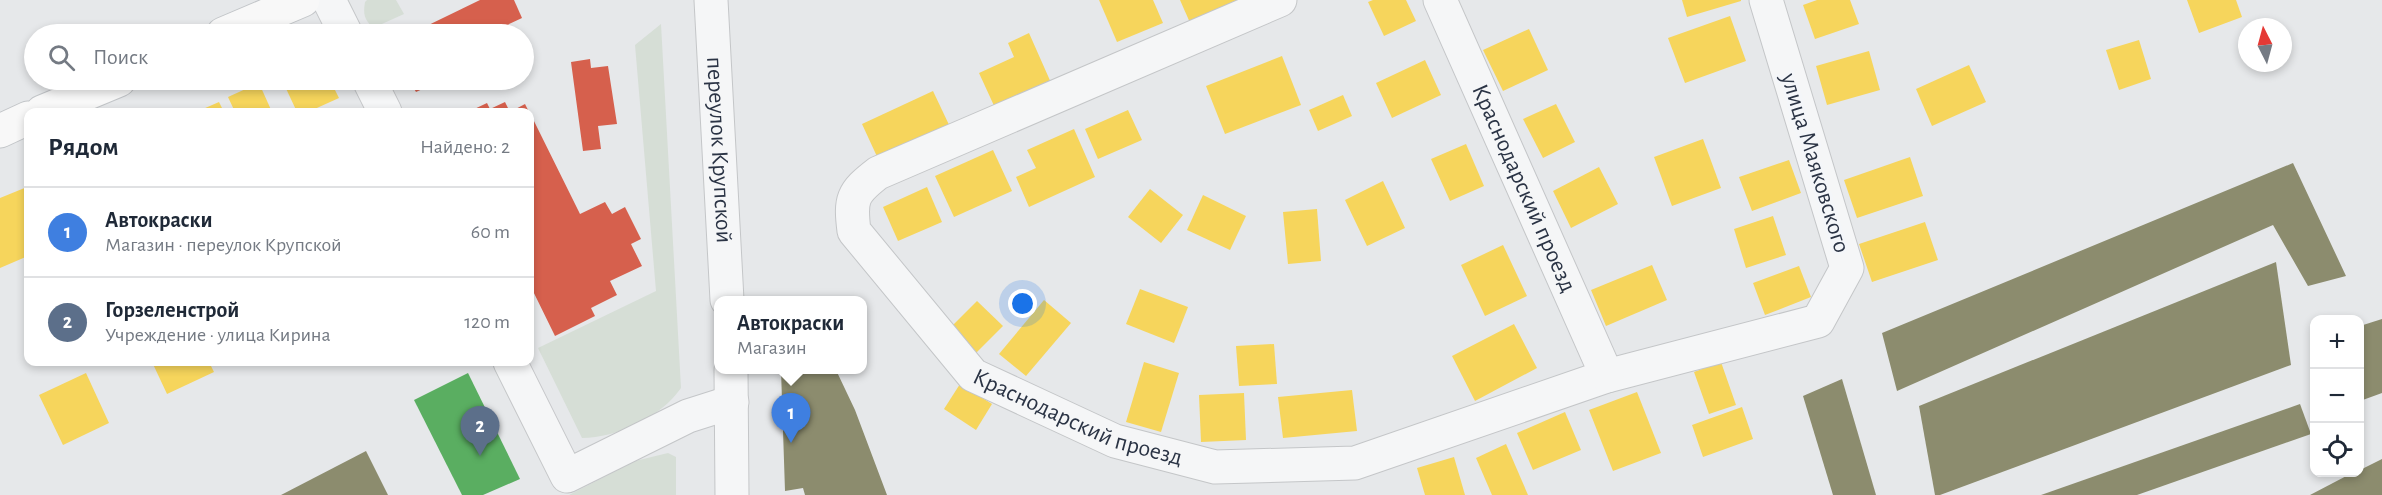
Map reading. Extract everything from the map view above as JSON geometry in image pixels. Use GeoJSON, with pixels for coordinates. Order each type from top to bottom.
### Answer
{"type":"FeatureCollection","features":[{"type":"Feature","properties":{"kind":"main road"},"geometry":{"type":"LineString","coordinates":[[247,24],[303,0]]}},
{"type":"Feature","properties":{"kind":"main road"},"geometry":{"type":"LineString","coordinates":[[52,108],[95,90]]}},
{"type":"Feature","properties":{"kind":"main road"},"geometry":{"type":"LineString","coordinates":[[0,131],[24,120]]}},
{"type":"Feature","properties":{"kind":"street"},"geometry":{"type":"LineString","coordinates":[[329,0],[341,24]]}},
{"type":"Feature","properties":{"kind":"street","name":"переулок Крупской"},"geometry":{"type":"LineString","coordinates":[[711,0],[727,296]]}},
{"type":"Feature","properties":{"kind":"street","name":"Краснодарский проезд"},"geometry":{"type":"LineString","coordinates":[[1280,0],[878,173],[859,188],[851,208],[854,231],[973,375],[1115,441],[1215,467],[1355,463],[1607,376],[1818,321]]}},
{"type":"Feature","properties":{"kind":"street","name":"Краснодарский проезд"},"geometry":{"type":"LineString","coordinates":[[1440,0],[1607,376]]}},
{"type":"Feature","properties":{"kind":"street","name":"улица Маяковского"},"geometry":{"type":"LineString","coordinates":[[1766,0],[1847,268],[1818,321]]}},
{"type":"Feature","properties":{"kind":"street"},"geometry":{"type":"LineString","coordinates":[[374,90],[383,108]]}},
{"type":"Feature","properties":{"kind":"street"},"geometry":{"type":"LineString","coordinates":[[512,366],[567,476],[688,416],[732,402]]}},
{"type":"Feature","properties":{"kind":"street"},"geometry":{"type":"LineString","coordinates":[[731,374],[732,495]]}},
{"type":"Feature","properties":{"kind":"shaded area"},"geometry":{"type":"Polygon","coordinates":[[[367,0],[396,0],[404,14],[382,24],[370,24],[364,13],[367,0]]]}},
{"type":"Feature","properties":{"kind":"shaded area"},"geometry":{"type":"Polygon","coordinates":[[[661,24],[681,388],[662,408],[637,424],[609,434],[582,438],[538,348],[656,291],[635,45],[661,24]]]}},
{"type":"Feature","properties":{"kind":"shaded area"},"geometry":{"type":"Polygon","coordinates":[[[668,453],[676,457],[676,495],[569,495],[635,461],[668,453]]]}},
{"type":"Feature","properties":{"kind":"building: Жильё"},"geometry":{"type":"Polygon","coordinates":[[[1099,0],[1153,0],[1163,23],[1117,42],[1099,0]]]}},
{"type":"Feature","properties":{"kind":"building: Жильё"},"geometry":{"type":"Polygon","coordinates":[[[1180,0],[1245,0],[1191,25],[1180,0]]]}},
{"type":"Feature","properties":{"kind":"building: Жильё"},"geometry":{"type":"Polygon","coordinates":[[[1406,0],[1416,21],[1384,36],[1368,2],[1406,0]]]}},
{"type":"Feature","properties":{"kind":"building: Жильё"},"geometry":{"type":"Polygon","coordinates":[[[1682,0],[1741,0],[1741,1],[1687,17],[1682,0]]]}},
{"type":"Feature","properties":{"kind":"building: Жильё"},"geometry":{"type":"Polygon","coordinates":[[[1817,0],[1850,0],[1859,24],[1815,39],[1803,5],[1817,0]]]}},
{"type":"Feature","properties":{"kind":"building: Жильё"},"geometry":{"type":"Polygon","coordinates":[[[2187,0],[2236,0],[2242,17],[2199,33],[2187,0]]]}},
{"type":"Feature","properties":{"kind":"building: Жильё"},"geometry":{"type":"Polygon","coordinates":[[[1730,16],[1746,61],[1685,83],[1668,38],[1730,16]]]}},
{"type":"Feature","properties":{"kind":"building: Жильё"},"geometry":{"type":"Polygon","coordinates":[[[1529,29],[1548,70],[1503,91],[1483,50],[1529,29]]]}},
{"type":"Feature","properties":{"kind":"building: Жильё"},"geometry":{"type":"Polygon","coordinates":[[[1029,33],[1052,85],[996,110],[979,73],[1014,57],[1008,43],[1029,33]]]}},
{"type":"Feature","properties":{"kind":"building: Жильё"},"geometry":{"type":"Polygon","coordinates":[[[2139,40],[2151,79],[2119,90],[2106,50],[2139,40]]]}},
{"type":"Feature","properties":{"kind":"building: Жильё"},"geometry":{"type":"Polygon","coordinates":[[[1869,51],[1880,90],[1827,105],[1816,66],[1869,51]]]}},
{"type":"Feature","properties":{"kind":"building: Жильё"},"geometry":{"type":"Polygon","coordinates":[[[1282,56],[1301,105],[1225,134],[1206,86],[1282,56]]]}},
{"type":"Feature","properties":{"kind":"building: Жильё"},"geometry":{"type":"Polygon","coordinates":[[[1425,60],[1441,95],[1392,118],[1376,83],[1425,60]]]}},
{"type":"Feature","properties":{"kind":"building: Жильё"},"geometry":{"type":"Polygon","coordinates":[[[1969,65],[1986,102],[1932,126],[1916,89],[1969,65]]]}},
{"type":"Feature","properties":{"kind":"building: Жильё"},"geometry":{"type":"Polygon","coordinates":[[[244,90],[262,90],[270,108],[233,108],[228,97],[244,90]]]}},
{"type":"Feature","properties":{"kind":"building: Жильё"},"geometry":{"type":"Polygon","coordinates":[[[287,90],[335,90],[339,98],[317,108],[295,108],[287,90]]]}},
{"type":"Feature","properties":{"kind":"building: Жильё"},"geometry":{"type":"Polygon","coordinates":[[[933,91],[951,129],[880,163],[862,124],[933,91]]]}},
{"type":"Feature","properties":{"kind":"building: Жильё"},"geometry":{"type":"Polygon","coordinates":[[[1343,95],[1352,116],[1318,131],[1309,110],[1343,95]]]}},
{"type":"Feature","properties":{"kind":"building: Жильё"},"geometry":{"type":"Polygon","coordinates":[[[219,102],[222,108],[205,108],[219,102]]]}},
{"type":"Feature","properties":{"kind":"building: Жильё"},"geometry":{"type":"Polygon","coordinates":[[[1556,104],[1575,142],[1543,158],[1523,119],[1556,104]]]}},
{"type":"Feature","properties":{"kind":"building: Жильё"},"geometry":{"type":"Polygon","coordinates":[[[1128,110],[1142,140],[1098,159],[1085,129],[1128,110]]]}},
{"type":"Feature","properties":{"kind":"building: Жильё"},"geometry":{"type":"Polygon","coordinates":[[[1074,129],[1095,177],[1029,207],[1016,177],[1036,168],[1027,150],[1074,129]]]}},
{"type":"Feature","properties":{"kind":"building: Жильё"},"geometry":{"type":"Polygon","coordinates":[[[1703,139],[1721,188],[1672,206],[1654,157],[1703,139]]]}},
{"type":"Feature","properties":{"kind":"building: Жильё"},"geometry":{"type":"Polygon","coordinates":[[[1466,144],[1484,186],[1450,201],[1431,159],[1466,144]]]}},
{"type":"Feature","properties":{"kind":"building: Жильё"},"geometry":{"type":"Polygon","coordinates":[[[993,150],[1012,191],[954,217],[935,176],[993,150]]]}},
{"type":"Feature","properties":{"kind":"building: Жильё"},"geometry":{"type":"Polygon","coordinates":[[[1910,157],[1923,196],[1857,218],[1844,180],[1910,157]]]}},
{"type":"Feature","properties":{"kind":"building: Жильё"},"geometry":{"type":"Polygon","coordinates":[[[1789,160],[1801,193],[1752,211],[1739,177],[1789,160]]]}},
{"type":"Feature","properties":{"kind":"building: Жильё"},"geometry":{"type":"Polygon","coordinates":[[[1599,167],[1618,204],[1571,228],[1553,191],[1599,167]]]}},
{"type":"Feature","properties":{"kind":"building: Жильё"},"geometry":{"type":"Polygon","coordinates":[[[1383,181],[1405,228],[1367,246],[1345,200],[1383,181]]]}},
{"type":"Feature","properties":{"kind":"building: Жильё"},"geometry":{"type":"Polygon","coordinates":[[[927,187],[942,222],[898,241],[883,207],[927,187]]]}},
{"type":"Feature","properties":{"kind":"building: Жильё"},"geometry":{"type":"Polygon","coordinates":[[[24,188],[24,258],[0,268],[0,198],[24,188]]]}},
{"type":"Feature","properties":{"kind":"building: Жильё"},"geometry":{"type":"Polygon","coordinates":[[[1150,189],[1183,215],[1161,243],[1128,217],[1150,189]]]}},
{"type":"Feature","properties":{"kind":"building: Жильё"},"geometry":{"type":"Polygon","coordinates":[[[1203,195],[1246,216],[1230,250],[1187,230],[1203,195]]]}},
{"type":"Feature","properties":{"kind":"building: Жильё"},"geometry":{"type":"Polygon","coordinates":[[[1317,209],[1321,261],[1288,264],[1283,212],[1317,209]]]}},
{"type":"Feature","properties":{"kind":"building: Жильё"},"geometry":{"type":"Polygon","coordinates":[[[1773,216],[1786,255],[1746,268],[1734,229],[1773,216]]]}},
{"type":"Feature","properties":{"kind":"building: Жильё"},"geometry":{"type":"Polygon","coordinates":[[[1925,222],[1938,260],[1872,282],[1859,244],[1925,222]]]}},
{"type":"Feature","properties":{"kind":"building: Жильё"},"geometry":{"type":"Polygon","coordinates":[[[1503,245],[1527,296],[1485,316],[1461,265],[1503,245]]]}},
{"type":"Feature","properties":{"kind":"building: Жильё"},"geometry":{"type":"Polygon","coordinates":[[[1652,265],[1667,300],[1606,326],[1591,290],[1652,265]]]}},
{"type":"Feature","properties":{"kind":"building: Жильё"},"geometry":{"type":"Polygon","coordinates":[[[1799,266],[1811,297],[1765,315],[1753,283],[1799,266]]]}},
{"type":"Feature","properties":{"kind":"building: Жильё"},"geometry":{"type":"Polygon","coordinates":[[[1140,289],[1188,307],[1174,343],[1126,324],[1140,289]]]}},
{"type":"Feature","properties":{"kind":"building: Жильё"},"geometry":{"type":"Polygon","coordinates":[[[1044,300],[1071,323],[1026,376],[999,354],[1044,300]]]}},
{"type":"Feature","properties":{"kind":"building: Жильё"},"geometry":{"type":"Polygon","coordinates":[[[977,301],[1003,326],[976,353],[950,328],[977,301]]]}},
{"type":"Feature","properties":{"kind":"building: Жильё"},"geometry":{"type":"Polygon","coordinates":[[[1514,324],[1537,368],[1475,401],[1452,356],[1514,324]]]}},
{"type":"Feature","properties":{"kind":"building: Жильё"},"geometry":{"type":"Polygon","coordinates":[[[1274,344],[1277,384],[1239,386],[1236,346],[1274,344]]]}},
{"type":"Feature","properties":{"kind":"building: Жильё"},"geometry":{"type":"Polygon","coordinates":[[[1144,362],[1179,373],[1161,432],[1126,422],[1144,362]]]}},
{"type":"Feature","properties":{"kind":"building: Жильё"},"geometry":{"type":"Polygon","coordinates":[[[1721,362],[1736,405],[1709,414],[1694,372],[1721,362]]]}},
{"type":"Feature","properties":{"kind":"building: Жильё"},"geometry":{"type":"Polygon","coordinates":[[[154,366],[211,366],[214,372],[167,394],[154,366]]]}},
{"type":"Feature","properties":{"kind":"building: Жильё"},"geometry":{"type":"Polygon","coordinates":[[[86,373],[109,423],[63,445],[39,395],[86,373]]]}},
{"type":"Feature","properties":{"kind":"building: Жильё"},"geometry":{"type":"Polygon","coordinates":[[[960,384],[992,404],[976,430],[944,409],[960,384]]]}},
{"type":"Feature","properties":{"kind":"building: Жильё"},"geometry":{"type":"Polygon","coordinates":[[[1352,390],[1357,431],[1283,438],[1278,397],[1352,390]]]}},
{"type":"Feature","properties":{"kind":"building: Жильё"},"geometry":{"type":"Polygon","coordinates":[[[1637,392],[1661,453],[1613,471],[1589,410],[1637,392]]]}},
{"type":"Feature","properties":{"kind":"building: Жильё"},"geometry":{"type":"Polygon","coordinates":[[[1244,393],[1246,440],[1201,442],[1199,395],[1244,393]]]}},
{"type":"Feature","properties":{"kind":"building: Жильё"},"geometry":{"type":"Polygon","coordinates":[[[1742,407],[1753,439],[1703,457],[1692,425],[1742,407]]]}},
{"type":"Feature","properties":{"kind":"building: Жильё"},"geometry":{"type":"Polygon","coordinates":[[[1565,412],[1581,450],[1533,470],[1517,433],[1565,412]]]}},
{"type":"Feature","properties":{"kind":"building: Жильё"},"geometry":{"type":"Polygon","coordinates":[[[1506,444],[1528,495],[1492,495],[1476,458],[1506,444]]]}},
{"type":"Feature","properties":{"kind":"building: Жильё"},"geometry":{"type":"Polygon","coordinates":[[[1454,457],[1465,495],[1425,495],[1417,468],[1454,457]]]}},
{"type":"Feature","properties":{"kind":"building: Торговля"},"geometry":{"type":"Polygon","coordinates":[[[480,0],[514,0],[522,18],[509,24],[431,24],[480,0]]]}},
{"type":"Feature","properties":{"kind":"building: Торговля"},"geometry":{"type":"Polygon","coordinates":[[[590,59],[591,68],[608,66],[617,124],[598,126],[601,149],[583,151],[571,62],[590,59]]]}},
{"type":"Feature","properties":{"kind":"building: Торговля"},"geometry":{"type":"Polygon","coordinates":[[[505,102],[508,108],[492,108],[505,102]]]}},
{"type":"Feature","properties":{"kind":"building: Торговля"},"geometry":{"type":"Polygon","coordinates":[[[487,103],[490,108],[476,108],[487,103]]]}},
{"type":"Feature","properties":{"kind":"building: Торговля"},"geometry":{"type":"Polygon","coordinates":[[[534,121],[580,214],[605,202],[612,214],[625,207],[641,239],[631,244],[642,266],[610,281],[617,295],[591,308],[595,316],[555,336],[534,293],[534,121]]]}},
{"type":"Feature","properties":{"kind":"building: Учреждения"},"geometry":{"type":"Polygon","coordinates":[[[468,373],[520,479],[483,495],[462,495],[414,400],[468,373]]]}},
{"type":"Feature","properties":{"kind":"building: Промзона"},"geometry":{"type":"Polygon","coordinates":[[[2293,163],[2346,276],[2308,286],[2273,225],[1897,391],[1882,333],[2293,163]]]}},
{"type":"Feature","properties":{"kind":"building: Промзона"},"geometry":{"type":"Polygon","coordinates":[[[2276,262],[2291,365],[1935,495],[1919,406],[2276,262]]]}},
{"type":"Feature","properties":{"kind":"building: Промзона"},"geometry":{"type":"Polygon","coordinates":[[[2382,319],[2382,393],[2364,400],[2364,369],[2364,325],[2382,319]]]}},
{"type":"Feature","properties":{"kind":"building: Промзона"},"geometry":{"type":"Polygon","coordinates":[[[781,374],[838,374],[855,410],[887,495],[805,495],[803,488],[785,491],[781,374]]]}},
{"type":"Feature","properties":{"kind":"building: Промзона"},"geometry":{"type":"Polygon","coordinates":[[[1842,379],[1876,495],[1833,495],[1803,396],[1842,379]]]}},
{"type":"Feature","properties":{"kind":"building: Промзона"},"geometry":{"type":"Polygon","coordinates":[[[2300,404],[2310,431],[2310,434],[2137,495],[2041,495],[2300,404]]]}},
{"type":"Feature","properties":{"kind":"building: Промзона"},"geometry":{"type":"Polygon","coordinates":[[[366,451],[388,495],[281,495],[366,451]]]}},
{"type":"Feature","properties":{"kind":"building: Промзона"},"geometry":{"type":"Polygon","coordinates":[[[2382,459],[2382,495],[2310,495],[2344,477],[2364,477],[2364,468],[2382,459]]]}},
{"type":"Feature","properties":{"kind":"place","name":"Автокраски"},"geometry":{"type":"Point","coordinates":[791,443]}},
{"type":"Feature","properties":{"kind":"place","name":"Горзеленстрой"},"geometry":{"type":"Point","coordinates":[480,456]}}]}
